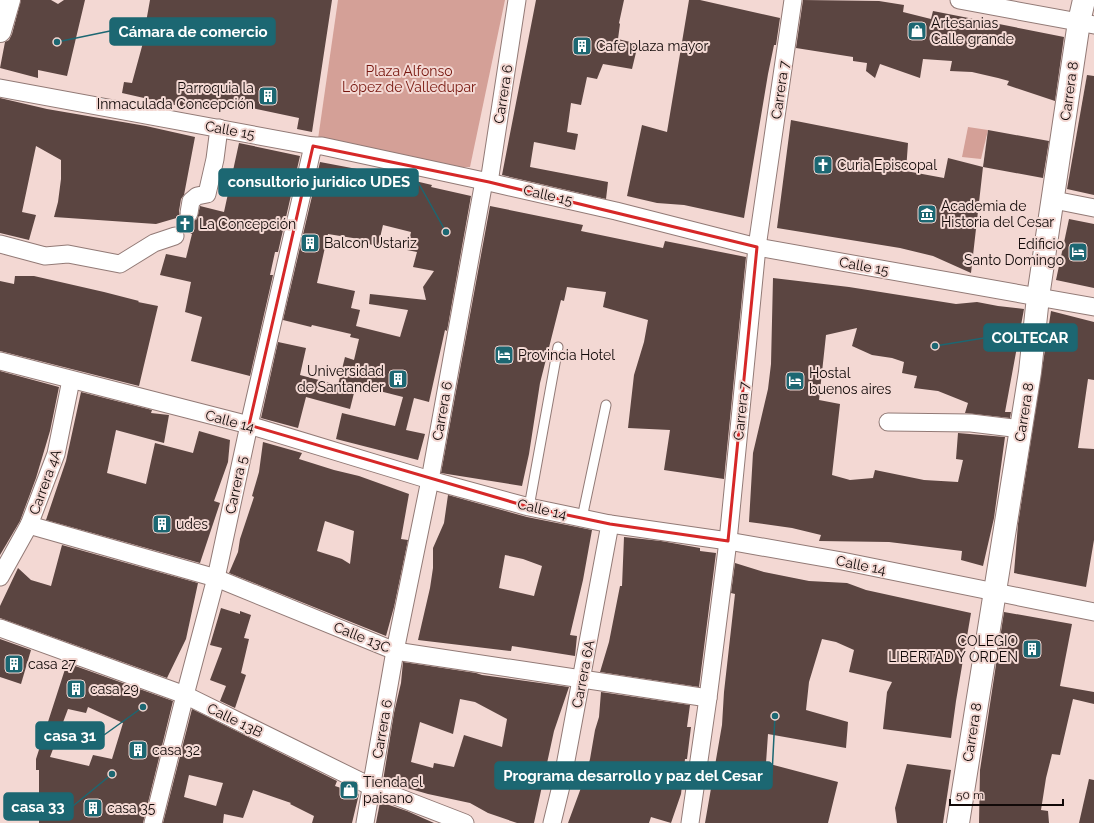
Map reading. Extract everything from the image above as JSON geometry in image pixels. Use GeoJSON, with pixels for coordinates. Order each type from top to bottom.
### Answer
{"type":"FeatureCollection","features":[{"type":"Feature","properties":{"kind":"street"},"geometry":{"type":"LineString","coordinates":[[0,31],[9,0]]}},
{"type":"Feature","properties":{"kind":"street","name":"Carrera 6"},"geometry":{"type":"LineString","coordinates":[[366,823],[395,651],[430,480],[484,181],[490,176],[517,0]]}},
{"type":"Feature","properties":{"kind":"street","name":"Carrera 7"},"geometry":{"type":"LineString","coordinates":[[690,823],[728,541],[757,247],[793,0]]}},
{"type":"Feature","properties":{"kind":"street"},"geometry":{"type":"LineString","coordinates":[[959,0],[1086,24]]}},
{"type":"Feature","properties":{"kind":"street","name":"Carrera 8"},"geometry":{"type":"LineString","coordinates":[[958,823],[1030,372],[1038,297],[1086,24],[1084,0]]}},
{"type":"Feature","properties":{"kind":"street","name":"Calle 15"},"geometry":{"type":"LineString","coordinates":[[0,88],[313,146],[322,146],[616,211],[757,247],[1094,307]]}},
{"type":"Feature","properties":{"kind":"street"},"geometry":{"type":"LineString","coordinates":[[189,213],[191,200],[198,196],[207,194],[215,159],[219,128]]}},
{"type":"Feature","properties":{"kind":"street","name":"Carrera 5"},"geometry":{"type":"LineString","coordinates":[[154,823],[185,695],[216,578],[249,425],[313,146]]}},
{"type":"Feature","properties":{"kind":"street"},"geometry":{"type":"LineString","coordinates":[[1054,200],[1094,208]]}},
{"type":"Feature","properties":{"kind":"street"},"geometry":{"type":"LineString","coordinates":[[0,244],[46,256],[68,254],[120,264],[154,243],[175,236]]}},
{"type":"Feature","properties":{"kind":"street","name":"Calle 14"},"geometry":{"type":"LineString","coordinates":[[0,361],[249,425],[430,480],[529,507],[610,524],[728,541],[842,561],[1094,612]]}},
{"type":"Feature","properties":{"kind":"street","name":"Carrera 4A"},"geometry":{"type":"LineString","coordinates":[[0,577],[29,525],[56,454],[71,380]]}},
{"type":"Feature","properties":{"kind":"street"},"geometry":{"type":"LineString","coordinates":[[888,422],[971,423],[1021,429]]}},
{"type":"Feature","properties":{"kind":"street","name":"Carrera 6A"},"geometry":{"type":"LineString","coordinates":[[552,823],[562,782],[582,679],[610,524]]}},
{"type":"Feature","properties":{"kind":"street","name":"Calle 13C"},"geometry":{"type":"LineString","coordinates":[[29,525],[216,578],[395,651],[708,698]]}},
{"type":"Feature","properties":{"kind":"street","name":"Calle 13B"},"geometry":{"type":"LineString","coordinates":[[0,628],[185,695],[372,787],[465,823]]}},
{"type":"Feature","properties":{"kind":"lane"},"geometry":{"type":"LineString","coordinates":[[529,507],[558,347]]}},
{"type":"Feature","properties":{"kind":"lane"},"geometry":{"type":"LineString","coordinates":[[582,518],[606,405]]}},
{"type":"Feature","properties":{"kind":"highlighted area"},"geometry":{"type":"Polygon","coordinates":[[[313,146],[489,182],[757,247],[728,541],[610,524],[529,507],[249,425],[313,146]]]}},
{"type":"Feature","properties":{"kind":"green space","name":"Plaza Alfonso López de Valledupar"},"geometry":{"type":"Polygon","coordinates":[[[338,0],[505,0],[470,167],[458,167],[318,139],[338,0]]]}},
{"type":"Feature","properties":{"kind":"green space"},"geometry":{"type":"Polygon","coordinates":[[[968,127],[988,130],[981,159],[962,157],[968,127]]]}},
{"type":"Feature","properties":{"kind":"building"},"geometry":{"type":"Polygon","coordinates":[[[21,0],[51,0],[58,4],[64,0],[85,0],[67,76],[38,70],[38,78],[0,68],[5,42],[9,40],[12,34],[21,0]]]}},
{"type":"Feature","properties":{"kind":"building"},"geometry":{"type":"Polygon","coordinates":[[[150,0],[332,0],[312,132],[297,129],[299,118],[218,101],[216,110],[197,106],[197,110],[122,93],[124,82],[132,83],[144,39],[150,0]]]}},
{"type":"Feature","properties":{"kind":"building"},"geometry":{"type":"Polygon","coordinates":[[[536,0],[624,0],[619,23],[618,39],[638,44],[632,69],[603,64],[597,79],[587,77],[581,105],[571,103],[567,132],[578,134],[575,150],[534,142],[530,167],[608,182],[606,199],[502,175],[536,0]]]}},
{"type":"Feature","properties":{"kind":"building"},"geometry":{"type":"Polygon","coordinates":[[[689,0],[700,0],[780,18],[776,45],[774,45],[768,74],[744,218],[684,205],[657,203],[627,196],[642,125],[667,132],[689,0]]]}},
{"type":"Feature","properties":{"kind":"building"},"geometry":{"type":"Polygon","coordinates":[[[803,0],[879,1],[904,5],[903,12],[931,19],[933,11],[1064,37],[1055,101],[1007,85],[1009,81],[972,72],[950,71],[952,61],[923,59],[920,78],[880,64],[875,78],[866,71],[867,63],[853,61],[853,57],[796,48],[803,0]]]}},
{"type":"Feature","properties":{"kind":"building"},"geometry":{"type":"Polygon","coordinates":[[[1087,75],[1094,76],[1094,195],[1067,189],[1087,75]]]}},
{"type":"Feature","properties":{"kind":"building"},"geometry":{"type":"Polygon","coordinates":[[[0,98],[47,109],[146,126],[195,137],[184,195],[181,199],[179,211],[180,217],[156,224],[54,217],[58,202],[61,179],[61,160],[36,146],[22,212],[36,215],[29,240],[0,233],[0,98]]]}},
{"type":"Feature","properties":{"kind":"building"},"geometry":{"type":"Polygon","coordinates":[[[791,120],[908,143],[906,171],[944,178],[948,158],[983,167],[971,273],[933,256],[900,248],[777,228],[791,120]]]}},
{"type":"Feature","properties":{"kind":"building"},"geometry":{"type":"Polygon","coordinates":[[[988,130],[1049,141],[1043,178],[983,167],[988,130]]]}},
{"type":"Feature","properties":{"kind":"building"},"geometry":{"type":"Polygon","coordinates":[[[239,143],[300,156],[278,252],[275,252],[270,275],[273,275],[250,376],[191,361],[202,317],[185,312],[191,282],[160,275],[166,254],[186,258],[192,234],[190,233],[192,222],[197,219],[200,206],[224,212],[239,143]]]}},
{"type":"Feature","properties":{"kind":"building"},"geometry":{"type":"Polygon","coordinates":[[[320,162],[394,176],[432,185],[431,187],[471,196],[447,331],[445,330],[429,402],[414,398],[406,430],[425,434],[418,460],[336,439],[342,413],[395,426],[403,397],[356,385],[350,409],[306,397],[298,428],[261,418],[278,342],[306,348],[300,375],[338,385],[345,357],[354,360],[359,339],[350,337],[351,334],[312,325],[311,327],[283,320],[320,162]],[[383,225],[378,246],[359,242],[359,239],[328,234],[317,283],[355,291],[351,308],[360,310],[356,326],[400,337],[408,310],[369,304],[370,294],[426,300],[423,287],[434,271],[413,267],[417,252],[407,250],[411,232],[383,225]]]}},
{"type":"Feature","properties":{"kind":"building"},"geometry":{"type":"Polygon","coordinates":[[[490,206],[583,225],[581,231],[663,248],[665,241],[746,257],[724,479],[664,470],[670,430],[628,428],[634,375],[644,342],[648,320],[603,307],[606,292],[567,287],[564,301],[561,300],[540,383],[529,454],[522,486],[441,473],[490,206]]]}},
{"type":"Feature","properties":{"kind":"building","name":"Edificio Santo Domingo"},"geometry":{"type":"Polygon","coordinates":[[[1069,219],[1094,224],[1094,288],[1056,280],[1069,219]]]}},
{"type":"Feature","properties":{"kind":"building"},"geometry":{"type":"Polygon","coordinates":[[[15,276],[34,276],[158,306],[139,386],[0,351],[0,281],[14,284],[15,276]]]}},
{"type":"Feature","properties":{"kind":"building"},"geometry":{"type":"Polygon","coordinates":[[[773,278],[849,287],[956,304],[977,302],[1024,309],[1005,412],[1011,412],[1010,418],[965,413],[968,403],[938,391],[914,388],[917,376],[902,373],[904,362],[892,358],[872,355],[852,346],[857,328],[826,335],[819,400],[840,404],[832,475],[850,480],[873,478],[875,470],[924,480],[958,482],[963,460],[956,459],[958,433],[1005,437],[994,518],[983,566],[961,560],[962,551],[889,542],[819,541],[821,535],[792,528],[749,522],[753,453],[768,389],[771,364],[773,278]]]}},
{"type":"Feature","properties":{"kind":"building"},"geometry":{"type":"Polygon","coordinates":[[[1051,311],[1094,322],[1094,380],[1088,379],[1078,448],[1094,449],[1094,540],[1086,587],[1014,573],[1018,524],[1051,311]]]}},
{"type":"Feature","properties":{"kind":"building"},"geometry":{"type":"Polygon","coordinates":[[[0,371],[59,387],[50,431],[36,478],[20,521],[0,555],[0,371]]]}},
{"type":"Feature","properties":{"kind":"building"},"geometry":{"type":"Polygon","coordinates":[[[81,392],[152,410],[151,413],[169,415],[164,443],[116,430],[107,473],[146,484],[155,443],[193,453],[199,431],[230,440],[228,462],[214,501],[220,503],[200,563],[46,520],[66,461],[81,392]]]}},
{"type":"Feature","properties":{"kind":"building"},"geometry":{"type":"Polygon","coordinates":[[[263,442],[302,453],[299,459],[359,476],[409,494],[401,539],[408,540],[394,607],[386,636],[229,573],[238,552],[240,539],[254,497],[252,496],[259,472],[263,442]],[[325,521],[317,551],[342,559],[350,564],[354,531],[325,521]]]}},
{"type":"Feature","properties":{"kind":"building"},"geometry":{"type":"Polygon","coordinates":[[[448,495],[527,517],[592,530],[583,580],[570,635],[577,636],[575,656],[512,646],[511,651],[418,640],[430,588],[433,568],[433,548],[444,523],[448,495]],[[505,555],[499,588],[534,596],[542,566],[523,559],[505,555]]]}},
{"type":"Feature","properties":{"kind":"building"},"geometry":{"type":"Polygon","coordinates":[[[624,537],[661,541],[700,548],[700,551],[716,553],[699,687],[600,672],[609,642],[620,586],[622,586],[624,537]]]}},
{"type":"Feature","properties":{"kind":"building"},"geometry":{"type":"Polygon","coordinates":[[[62,545],[198,583],[186,639],[167,678],[0,618],[0,606],[18,568],[31,580],[51,586],[62,545]]]}},
{"type":"Feature","properties":{"kind":"building"},"geometry":{"type":"Polygon","coordinates":[[[735,563],[764,572],[809,581],[847,583],[866,590],[971,613],[951,738],[883,729],[887,692],[892,682],[849,672],[854,650],[836,642],[822,639],[809,682],[806,710],[848,722],[846,748],[768,734],[766,763],[838,782],[828,823],[705,823],[722,725],[724,692],[735,594],[731,593],[735,563]]]}},
{"type":"Feature","properties":{"kind":"building"},"geometry":{"type":"Polygon","coordinates":[[[221,608],[240,614],[240,611],[251,615],[244,638],[249,639],[241,673],[246,675],[235,708],[220,701],[226,686],[210,680],[222,648],[210,645],[221,608]]]}},
{"type":"Feature","properties":{"kind":"building"},"geometry":{"type":"Polygon","coordinates":[[[1004,612],[1072,624],[1060,686],[1094,692],[1094,704],[1073,699],[1060,755],[1052,754],[1046,778],[1041,810],[1048,811],[1049,823],[979,823],[980,770],[1004,612]]]}},
{"type":"Feature","properties":{"kind":"building","name":"casa 27"},"geometry":{"type":"Polygon","coordinates":[[[0,639],[31,650],[21,684],[0,677],[0,639]]]}},
{"type":"Feature","properties":{"kind":"building"},"geometry":{"type":"Polygon","coordinates":[[[403,662],[569,687],[554,731],[534,823],[517,823],[488,813],[470,803],[428,794],[383,781],[394,713],[401,683],[403,662]],[[460,699],[453,734],[420,722],[411,762],[433,768],[434,763],[454,767],[464,735],[502,747],[507,719],[475,702],[460,699]]]}},
{"type":"Feature","properties":{"kind":"building"},"geometry":{"type":"Polygon","coordinates":[[[67,663],[173,701],[143,823],[39,823],[39,770],[36,770],[36,759],[67,663]],[[88,707],[86,713],[68,709],[50,757],[89,766],[93,755],[112,759],[123,723],[88,707]]]}},
{"type":"Feature","properties":{"kind":"building"},"geometry":{"type":"Polygon","coordinates":[[[601,692],[690,705],[687,727],[691,727],[687,759],[685,759],[681,794],[671,823],[651,817],[649,823],[568,823],[590,759],[599,717],[601,692]]]}},
{"type":"Feature","properties":{"kind":"building"},"geometry":{"type":"Polygon","coordinates":[[[192,709],[337,781],[335,786],[359,794],[352,823],[312,823],[314,816],[290,804],[291,803],[253,790],[243,818],[224,814],[223,823],[163,823],[192,709]],[[189,775],[184,797],[216,806],[223,783],[189,775]]]}},
{"type":"Feature","properties":{"kind":"building"},"geometry":{"type":"Polygon","coordinates":[[[907,764],[951,770],[943,823],[897,823],[895,808],[907,764]]]}},
{"type":"Feature","properties":{"kind":"building"},"geometry":{"type":"Polygon","coordinates":[[[1089,779],[1094,780],[1094,823],[1079,823],[1089,779]]]}},
{"type":"Feature","properties":{"kind":"building"},"geometry":{"type":"Polygon","coordinates":[[[380,802],[407,811],[434,823],[376,823],[380,802]]]}},
{"type":"Feature","properties":{"kind":"place","name":"Artesanias Calle grande"},"geometry":{"type":"Point","coordinates":[917,31]}},
{"type":"Feature","properties":{"kind":"place","name":"Cámara de comercio"},"geometry":{"type":"Point","coordinates":[57,42]}},
{"type":"Feature","properties":{"kind":"place","name":"Cafe plaza mayor"},"geometry":{"type":"Point","coordinates":[582,46]}},
{"type":"Feature","properties":{"kind":"place","name":"Parroquia la Inmaculada Concepción"},"geometry":{"type":"Point","coordinates":[268,96]}},
{"type":"Feature","properties":{"kind":"place","name":"Curia Episcopal"},"geometry":{"type":"Point","coordinates":[823,165]}},
{"type":"Feature","properties":{"kind":"place","name":"Academia de Historia del Cesar"},"geometry":{"type":"Point","coordinates":[927,214]}},
{"type":"Feature","properties":{"kind":"place","name":"La Concepción"},"geometry":{"type":"Point","coordinates":[185,224]}},
{"type":"Feature","properties":{"kind":"place","name":"consultorio juridico UDES"},"geometry":{"type":"Point","coordinates":[446,232]}},
{"type":"Feature","properties":{"kind":"place","name":"Balcon Ustariz"},"geometry":{"type":"Point","coordinates":[310,243]}},
{"type":"Feature","properties":{"kind":"place","name":"Edificio Santo Domingo"},"geometry":{"type":"Point","coordinates":[1078,252]}},
{"type":"Feature","properties":{"kind":"place","name":"COLTECAR"},"geometry":{"type":"Point","coordinates":[935,346]}},
{"type":"Feature","properties":{"kind":"place","name":"Provincia Hotel"},"geometry":{"type":"Point","coordinates":[504,355]}},
{"type":"Feature","properties":{"kind":"place","name":"Universidad de Santander"},"geometry":{"type":"Point","coordinates":[398,379]}},
{"type":"Feature","properties":{"kind":"place","name":"Hostal buenos aires"},"geometry":{"type":"Point","coordinates":[795,381]}},
{"type":"Feature","properties":{"kind":"place","name":"udes"},"geometry":{"type":"Point","coordinates":[162,524]}},
{"type":"Feature","properties":{"kind":"place","name":"COLEGIO LIBERTAD Y ORDEN"},"geometry":{"type":"Point","coordinates":[1032,649]}},
{"type":"Feature","properties":{"kind":"place","name":"casa 27"},"geometry":{"type":"Point","coordinates":[14,664]}},
{"type":"Feature","properties":{"kind":"place","name":"casa 29"},"geometry":{"type":"Point","coordinates":[76,689]}},
{"type":"Feature","properties":{"kind":"place","name":"casa 31"},"geometry":{"type":"Point","coordinates":[143,707]}},
{"type":"Feature","properties":{"kind":"place","name":"Programa desarrollo y paz del Cesar"},"geometry":{"type":"Point","coordinates":[775,716]}},
{"type":"Feature","properties":{"kind":"place","name":"casa 32"},"geometry":{"type":"Point","coordinates":[138,750]}},
{"type":"Feature","properties":{"kind":"place","name":"casa 33"},"geometry":{"type":"Point","coordinates":[112,774]}},
{"type":"Feature","properties":{"kind":"place","name":"Tienda el paisano"},"geometry":{"type":"Point","coordinates":[349,790]}},
{"type":"Feature","properties":{"kind":"place","name":"casa 35"},"geometry":{"type":"Point","coordinates":[93,808]}}]}
